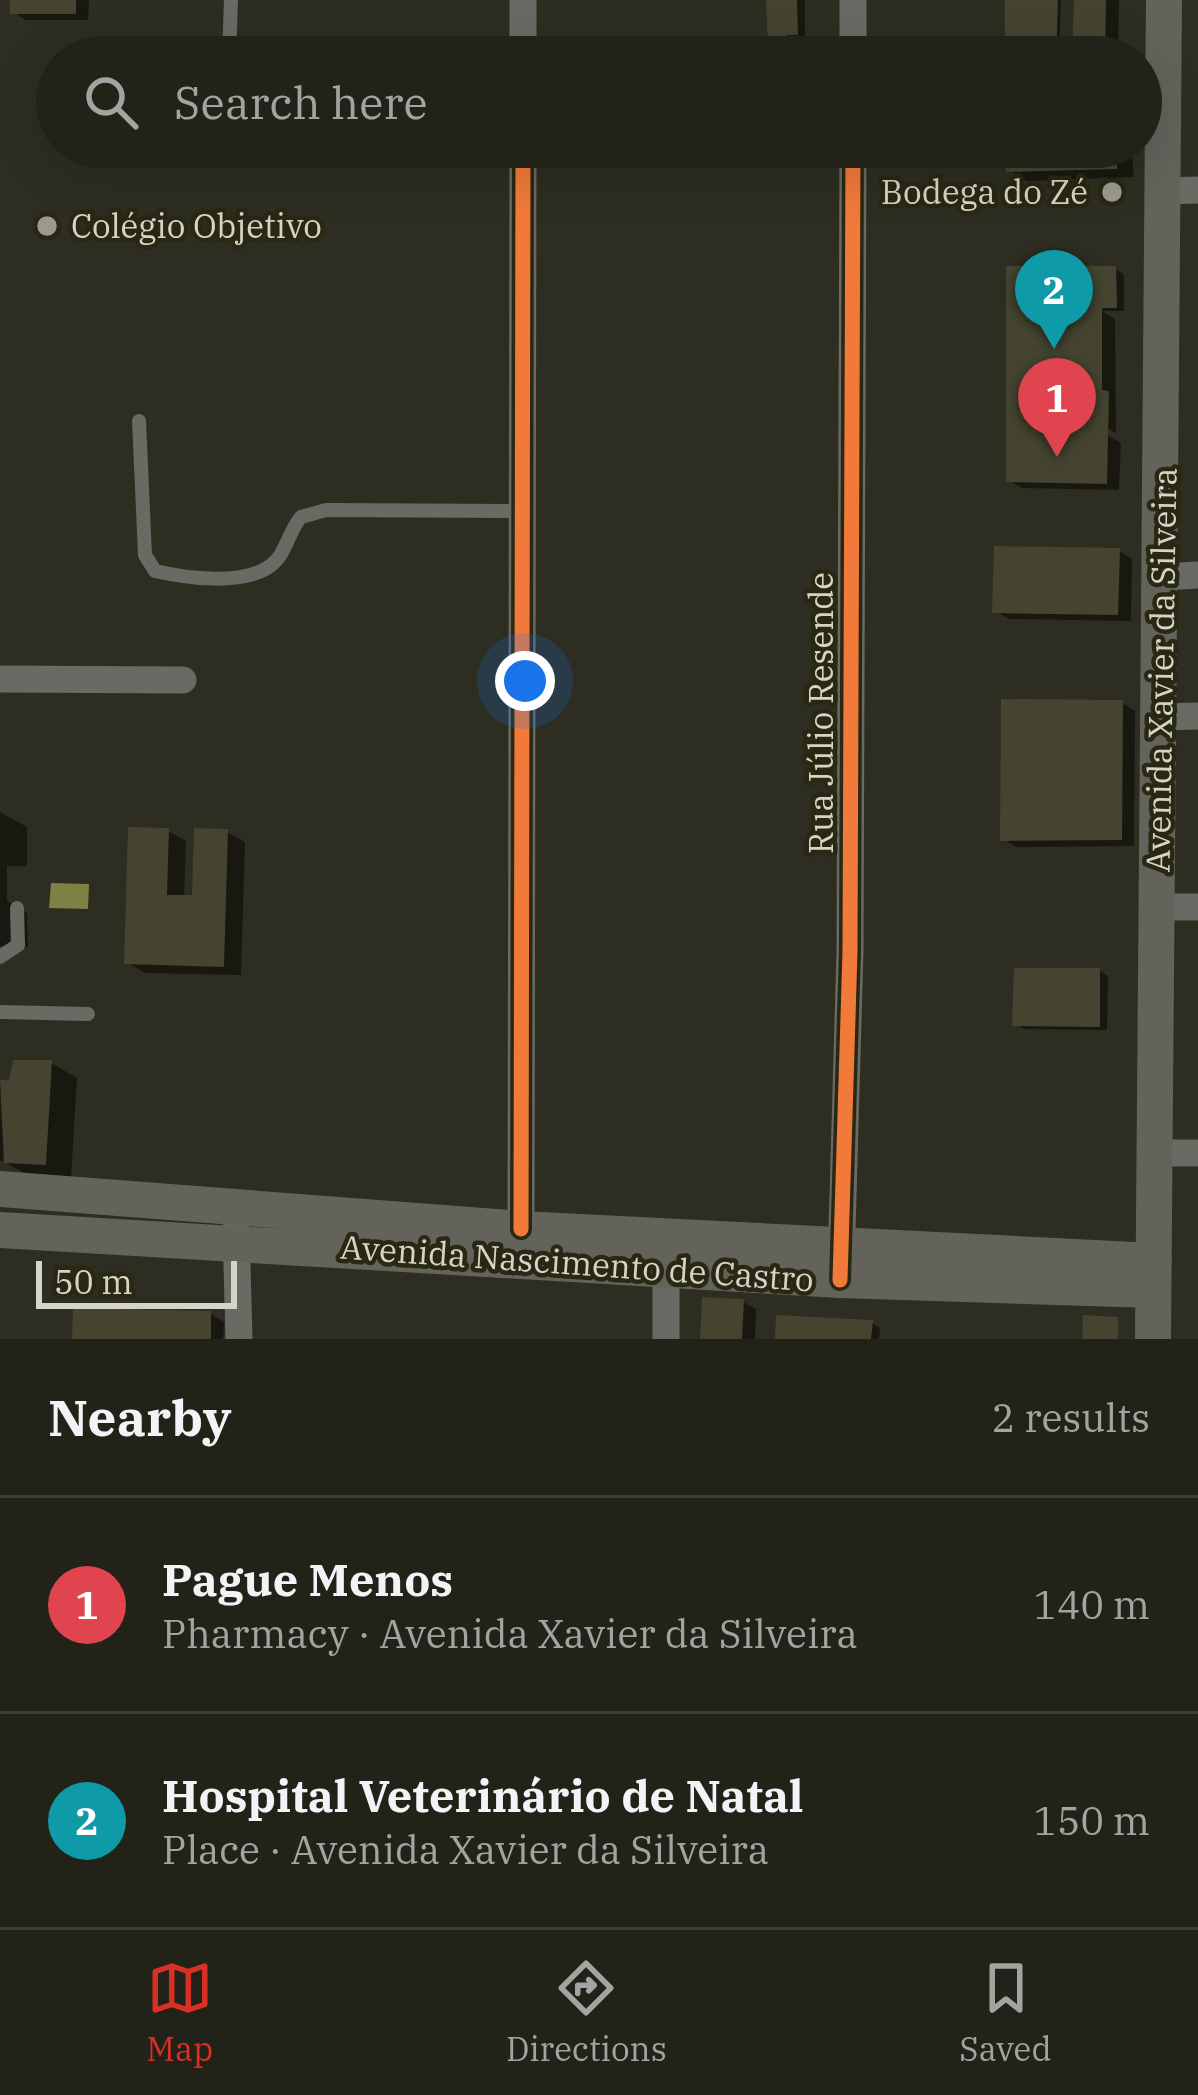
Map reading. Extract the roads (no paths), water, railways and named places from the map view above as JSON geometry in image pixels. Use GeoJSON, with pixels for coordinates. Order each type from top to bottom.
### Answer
{"type":"FeatureCollection","features":[{"type":"Feature","properties":{"kind":"main road","name":"Avenida Xavier da Silveira"},"geometry":{"type":"LineString","coordinates":[[1153,1339],[1160,717],[1180,576],[1181,190],[1163,0]]}},
{"type":"Feature","properties":{"kind":"main road","name":"Avenida Nascimento de Castro"},"geometry":{"type":"LineString","coordinates":[[11,1190],[236,1223],[841,1262],[1153,1275]]}},
{"type":"Feature","properties":{"kind":"main road"},"geometry":{"type":"LineString","coordinates":[[10,1231],[11,1190]]}},
{"type":"Feature","properties":{"kind":"main road","name":"Avenida Nascimento de Castro"},"geometry":{"type":"LineString","coordinates":[[10,1231],[236,1223],[521,1228],[666,1250]]}},
{"type":"Feature","properties":{"kind":"street"},"geometry":{"type":"LineString","coordinates":[[523,0],[523,36]]}},
{"type":"Feature","properties":{"kind":"street"},"geometry":{"type":"LineString","coordinates":[[853,0],[853,36]]}},
{"type":"Feature","properties":{"kind":"street"},"geometry":{"type":"LineString","coordinates":[[521,1228],[523,168]]}},
{"type":"Feature","properties":{"kind":"street","name":"Rua Júlio Resende"},"geometry":{"type":"LineString","coordinates":[[841,1262],[850,951],[853,168]]}},
{"type":"Feature","properties":{"kind":"street"},"geometry":{"type":"LineString","coordinates":[[0,679],[183,680]]}},
{"type":"Feature","properties":{"kind":"street"},"geometry":{"type":"LineString","coordinates":[[1160,717],[1198,716]]}},
{"type":"Feature","properties":{"kind":"street"},"geometry":{"type":"LineString","coordinates":[[1158,907],[1198,907]]}},
{"type":"Feature","properties":{"kind":"street"},"geometry":{"type":"LineString","coordinates":[[1154,1153],[1198,1153]]}},
{"type":"Feature","properties":{"kind":"street"},"geometry":{"type":"LineString","coordinates":[[236,1223],[239,1339]]}},
{"type":"Feature","properties":{"kind":"street"},"geometry":{"type":"LineString","coordinates":[[666,1250],[666,1339]]}},
{"type":"Feature","properties":{"kind":"lane"},"geometry":{"type":"LineString","coordinates":[[230,36],[231,0]]}},
{"type":"Feature","properties":{"kind":"lane"},"geometry":{"type":"LineString","coordinates":[[139,421],[145,555],[155,571],[184,578],[247,574],[270,566],[302,518],[326,510],[525,511]]}},
{"type":"Feature","properties":{"kind":"lane"},"geometry":{"type":"LineString","coordinates":[[0,957],[18,945],[17,908]]}},
{"type":"Feature","properties":{"kind":"lane"},"geometry":{"type":"LineString","coordinates":[[0,1012],[88,1014]]}},
{"type":"Feature","properties":{"kind":"place","name":"Bodega do Zé"},"geometry":{"type":"Point","coordinates":[1112,192]}},
{"type":"Feature","properties":{"kind":"place","name":"Colégio Objetivo"},"geometry":{"type":"Point","coordinates":[47,226]}},
{"type":"Feature","properties":{"kind":"place","name":"Hospital Veterinário de Natal"},"geometry":{"type":"Point","coordinates":[1054,349]}},
{"type":"Feature","properties":{"kind":"place","name":"Pague Menos"},"geometry":{"type":"Point","coordinates":[1057,457]}}]}
